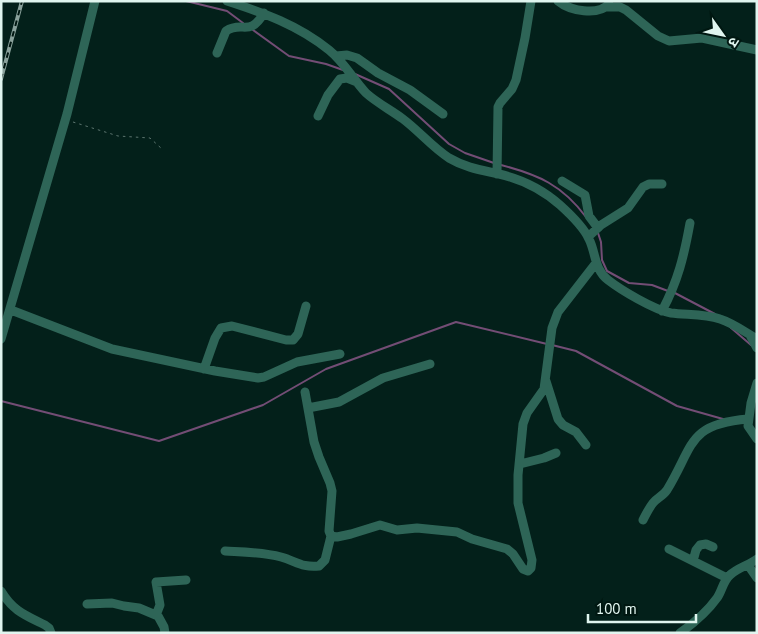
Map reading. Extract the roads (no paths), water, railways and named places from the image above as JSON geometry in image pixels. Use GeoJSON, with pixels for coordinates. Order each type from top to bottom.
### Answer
{"type":"FeatureCollection","features":[{"type":"Feature","properties":{"kind":"street"},"geometry":{"type":"LineString","coordinates":[[1,340],[65,119],[95,1]]}},
{"type":"Feature","properties":{"kind":"street"},"geometry":{"type":"LineString","coordinates":[[227,1],[261,12],[301,30],[336,56],[372,98],[405,120],[447,157],[470,169],[521,181],[544,193],[561,206],[588,237],[596,263],[602,275],[608,280],[644,302],[662,310],[722,319],[753,337],[757,348]]}},
{"type":"Feature","properties":{"kind":"street"},"geometry":{"type":"LineString","coordinates":[[216,53],[226,32],[234,28],[251,28],[258,22],[261,12],[260,1]]}},
{"type":"Feature","properties":{"kind":"street"},"geometry":{"type":"LineString","coordinates":[[558,1],[574,9],[600,10],[608,4],[626,10],[658,36],[669,41],[702,38],[757,50]]}},
{"type":"Feature","properties":{"kind":"street"},"geometry":{"type":"LineString","coordinates":[[497,174],[498,107],[508,95],[516,80],[530,2]]}},
{"type":"Feature","properties":{"kind":"street"},"geometry":{"type":"LineString","coordinates":[[336,56],[347,55],[357,58],[378,73],[410,90],[443,114]]}},
{"type":"Feature","properties":{"kind":"street"},"geometry":{"type":"LineString","coordinates":[[318,116],[328,96],[340,79],[347,78],[358,82]]}},
{"type":"Feature","properties":{"kind":"street"},"geometry":{"type":"LineString","coordinates":[[562,181],[585,195],[589,216],[598,228]]}},
{"type":"Feature","properties":{"kind":"street"},"geometry":{"type":"LineString","coordinates":[[588,237],[628,208],[646,185],[662,184]]}},
{"type":"Feature","properties":{"kind":"street"},"geometry":{"type":"LineString","coordinates":[[662,310],[678,278],[690,223]]}},
{"type":"Feature","properties":{"kind":"street"},"geometry":{"type":"LineString","coordinates":[[331,536],[344,535],[380,526],[397,530],[417,528],[457,532],[472,539],[507,549],[513,554],[523,569],[528,571],[531,568],[532,560],[518,503],[524,418],[541,394],[546,380],[549,345],[556,316],[596,263]]}},
{"type":"Feature","properties":{"kind":"street"},"geometry":{"type":"LineString","coordinates":[[204,369],[215,338],[221,328],[232,326],[286,340],[293,340],[298,334],[306,306]]}},
{"type":"Feature","properties":{"kind":"street"},"geometry":{"type":"LineString","coordinates":[[11,310],[112,350],[258,378],[297,362],[340,354]]}},
{"type":"Feature","properties":{"kind":"street"},"geometry":{"type":"LineString","coordinates":[[308,408],[343,400],[383,378],[430,364]]}},
{"type":"Feature","properties":{"kind":"street"},"geometry":{"type":"LineString","coordinates":[[546,380],[558,419],[563,425],[576,432],[586,445]]}},
{"type":"Feature","properties":{"kind":"street"},"geometry":{"type":"LineString","coordinates":[[757,383],[750,403],[748,419],[750,431],[757,439]]}},
{"type":"Feature","properties":{"kind":"street"},"geometry":{"type":"LineString","coordinates":[[225,551],[265,553],[282,557],[306,567],[319,566],[325,560],[331,536],[329,531],[332,508],[330,484],[314,442],[305,392]]}},
{"type":"Feature","properties":{"kind":"street"},"geometry":{"type":"LineString","coordinates":[[643,520],[653,502],[666,492],[690,445],[698,435],[728,420],[748,419]]}},
{"type":"Feature","properties":{"kind":"street"},"geometry":{"type":"LineString","coordinates":[[520,464],[556,453]]}},
{"type":"Feature","properties":{"kind":"street"},"geometry":{"type":"LineString","coordinates":[[693,561],[696,550],[700,545],[706,544],[713,547]]}},
{"type":"Feature","properties":{"kind":"street"},"geometry":{"type":"LineString","coordinates":[[669,549],[727,578]]}},
{"type":"Feature","properties":{"kind":"street"},"geometry":{"type":"LineString","coordinates":[[680,633],[700,618],[710,607],[732,573],[757,559]]}},
{"type":"Feature","properties":{"kind":"street"},"geometry":{"type":"LineString","coordinates":[[748,564],[757,578]]}},
{"type":"Feature","properties":{"kind":"street"},"geometry":{"type":"LineString","coordinates":[[156,615],[160,605],[156,582],[186,580]]}},
{"type":"Feature","properties":{"kind":"street"},"geometry":{"type":"LineString","coordinates":[[1,591],[11,606],[45,625],[51,633]]}},
{"type":"Feature","properties":{"kind":"street"},"geometry":{"type":"LineString","coordinates":[[88,604],[112,602],[124,606],[137,607],[156,615],[163,624],[165,633]]}},
{"type":"Feature","properties":{"kind":"waterway"},"geometry":{"type":"LineString","coordinates":[[186,1],[227,11],[243,23]]}},
{"type":"Feature","properties":{"kind":"waterway"},"geometry":{"type":"LineString","coordinates":[[253,30],[289,56],[326,64],[343,70]]}},
{"type":"Feature","properties":{"kind":"waterway"},"geometry":{"type":"LineString","coordinates":[[355,74],[389,89],[449,144],[465,153],[494,163]]}},
{"type":"Feature","properties":{"kind":"waterway"},"geometry":{"type":"LineString","coordinates":[[501,165],[538,177],[559,189],[586,217]]}},
{"type":"Feature","properties":{"kind":"waterway"},"geometry":{"type":"LineString","coordinates":[[598,233],[601,242],[602,260],[607,271],[629,283],[652,285],[668,291]]}},
{"type":"Feature","properties":{"kind":"waterway"},"geometry":{"type":"LineString","coordinates":[[673,292],[715,314]]}},
{"type":"Feature","properties":{"kind":"waterway"},"geometry":{"type":"LineString","coordinates":[[1,401],[159,441],[263,405],[326,369],[456,322],[547,344]]}},
{"type":"Feature","properties":{"kind":"waterway"},"geometry":{"type":"LineString","coordinates":[[730,327],[751,345]]}},
{"type":"Feature","properties":{"kind":"waterway"},"geometry":{"type":"LineString","coordinates":[[552,345],[576,351],[677,406],[723,419]]}},
{"type":"Feature","properties":{"kind":"railway"},"geometry":{"type":"LineString","coordinates":[[1,79],[22,1]]}}]}
